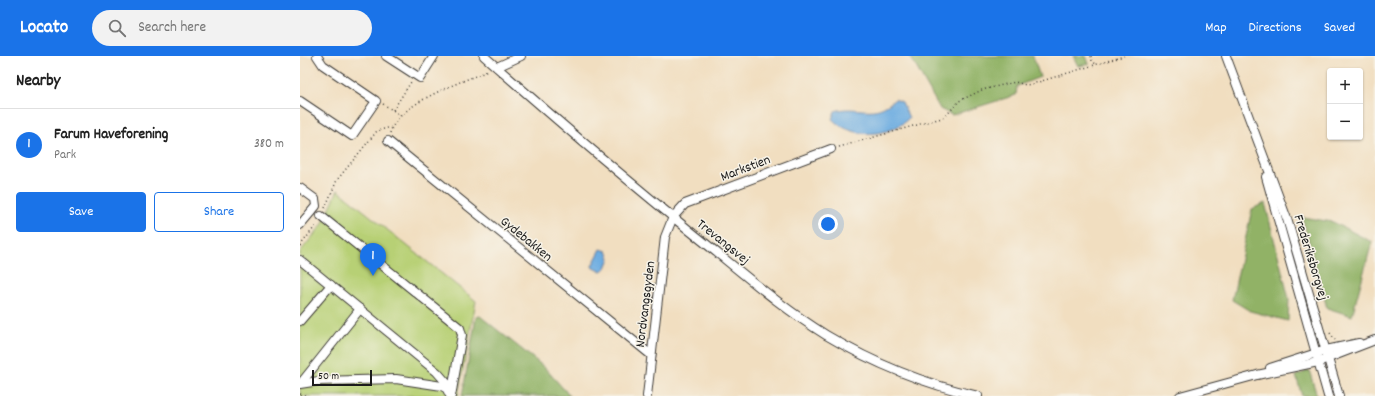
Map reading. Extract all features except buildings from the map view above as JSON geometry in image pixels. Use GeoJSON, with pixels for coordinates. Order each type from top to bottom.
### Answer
{"type":"FeatureCollection","features":[{"type":"Feature","properties":{"kind":"street"},"geometry":{"type":"LineString","coordinates":[[300,101],[352,136],[376,101],[323,65],[317,56]]}},
{"type":"Feature","properties":{"kind":"street"},"geometry":{"type":"LineString","coordinates":[[386,56],[420,78],[434,56]]}},
{"type":"Feature","properties":{"kind":"street","name":"Trevangsvej"},"geometry":{"type":"LineString","coordinates":[[484,56],[673,217],[762,289],[825,334],[884,366],[922,380],[978,396]]}},
{"type":"Feature","properties":{"kind":"street"},"geometry":{"type":"LineString","coordinates":[[497,67],[520,56]]}},
{"type":"Feature","properties":{"kind":"street","name":"Frederiksborgvej"},"geometry":{"type":"LineString","coordinates":[[1226,56],[1287,219],[1340,396]]}},
{"type":"Feature","properties":{"kind":"street","name":"Frederiksborgvej"},"geometry":{"type":"LineString","coordinates":[[1252,128],[1328,396]]}},
{"type":"Feature","properties":{"kind":"street","name":"Gydebakken"},"geometry":{"type":"LineString","coordinates":[[388,141],[651,355]]}},
{"type":"Feature","properties":{"kind":"street","name":"Markstien"},"geometry":{"type":"LineString","coordinates":[[673,217],[685,204],[831,149]]}},
{"type":"Feature","properties":{"kind":"street"},"geometry":{"type":"LineString","coordinates":[[300,188],[314,199],[316,206],[300,225]]}},
{"type":"Feature","properties":{"kind":"street"},"geometry":{"type":"LineString","coordinates":[[321,216],[460,328],[462,335],[451,394]]}},
{"type":"Feature","properties":{"kind":"street","name":"Nordvangsgyden"},"geometry":{"type":"LineString","coordinates":[[647,396],[664,237],[673,217]]}},
{"type":"Feature","properties":{"kind":"street"},"geometry":{"type":"LineString","coordinates":[[300,260],[437,372],[451,394]]}},
{"type":"Feature","properties":{"kind":"street"},"geometry":{"type":"LineString","coordinates":[[300,321],[330,285]]}},
{"type":"Feature","properties":{"kind":"street"},"geometry":{"type":"LineString","coordinates":[[300,383],[360,309]]}},
{"type":"Feature","properties":{"kind":"street"},"geometry":{"type":"LineString","coordinates":[[1257,375],[1268,369],[1315,353],[1375,340]]}},
{"type":"Feature","properties":{"kind":"street"},"geometry":{"type":"LineString","coordinates":[[1180,396],[1257,375],[1318,362],[1375,340]]}},
{"type":"Feature","properties":{"kind":"street"},"geometry":{"type":"LineString","coordinates":[[300,383],[396,378],[442,386],[451,394]]}},
{"type":"Feature","properties":{"kind":"path"},"geometry":{"type":"LineString","coordinates":[[1091,56],[1092,61],[1096,64]]}},
{"type":"Feature","properties":{"kind":"path"},"geometry":{"type":"LineString","coordinates":[[831,149],[945,117],[959,101],[982,90],[1015,82],[1026,85],[1032,84],[1124,56]]}},
{"type":"Feature","properties":{"kind":"path"},"geometry":{"type":"LineString","coordinates":[[300,246],[313,230],[321,216],[337,180],[377,131],[391,127],[426,97],[497,67]]}},
{"type":"Feature","properties":{"kind":"path"},"geometry":{"type":"LineString","coordinates":[[393,110],[413,80],[420,78]]}},
{"type":"Feature","properties":{"kind":"path"},"geometry":{"type":"LineString","coordinates":[[376,101],[402,116]]}},
{"type":"Feature","properties":{"kind":"path"},"geometry":{"type":"LineString","coordinates":[[388,141],[391,127]]}},
{"type":"Feature","properties":{"kind":"path"},"geometry":{"type":"LineString","coordinates":[[1330,333],[1332,338],[1339,339]]}},
{"type":"Feature","properties":{"kind":"path"},"geometry":{"type":"LineString","coordinates":[[300,394],[308,396]]}},
{"type":"Feature","properties":{"kind":"green space"},"geometry":{"type":"Polygon","coordinates":[[[910,56],[1033,56],[1040,77],[1017,86],[1016,95],[952,115],[940,109],[910,56]]]}},
{"type":"Feature","properties":{"kind":"green space"},"geometry":{"type":"Polygon","coordinates":[[[1073,56],[1086,56],[1089,64],[1078,66],[1073,56]]]}},
{"type":"Feature","properties":{"kind":"green space"},"geometry":{"type":"Polygon","coordinates":[[[338,190],[476,301],[458,396],[300,396],[300,252],[322,225],[338,190]]]}},
{"type":"Feature","properties":{"kind":"green space"},"geometry":{"type":"Polygon","coordinates":[[[1265,203],[1289,299],[1288,321],[1250,311],[1232,300],[1252,209],[1265,203]]]}},
{"type":"Feature","properties":{"kind":"green space"},"geometry":{"type":"Polygon","coordinates":[[[1302,217],[1333,222],[1372,242],[1352,316],[1327,308],[1302,217]]]}},
{"type":"Feature","properties":{"kind":"green space"},"geometry":{"type":"Polygon","coordinates":[[[480,316],[544,367],[570,396],[462,396],[476,317],[480,316]]]}},
{"type":"Feature","properties":{"kind":"green space"},"geometry":{"type":"Polygon","coordinates":[[[1309,370],[1317,396],[1302,396],[1296,376],[1309,370]]]}},
{"type":"Feature","properties":{"kind":"water"},"geometry":{"type":"Polygon","coordinates":[[[895,99],[902,102],[909,118],[901,125],[891,129],[870,134],[860,133],[840,126],[832,119],[835,111],[843,109],[880,109],[895,99]]]}},
{"type":"Feature","properties":{"kind":"water"},"geometry":{"type":"Polygon","coordinates":[[[601,249],[607,251],[610,258],[606,268],[601,271],[593,268],[592,266],[601,249]]]}},
{"type":"Feature","properties":{"kind":"place","name":"Farum Haveforening"},"geometry":{"type":"Point","coordinates":[373,276]}}]}
